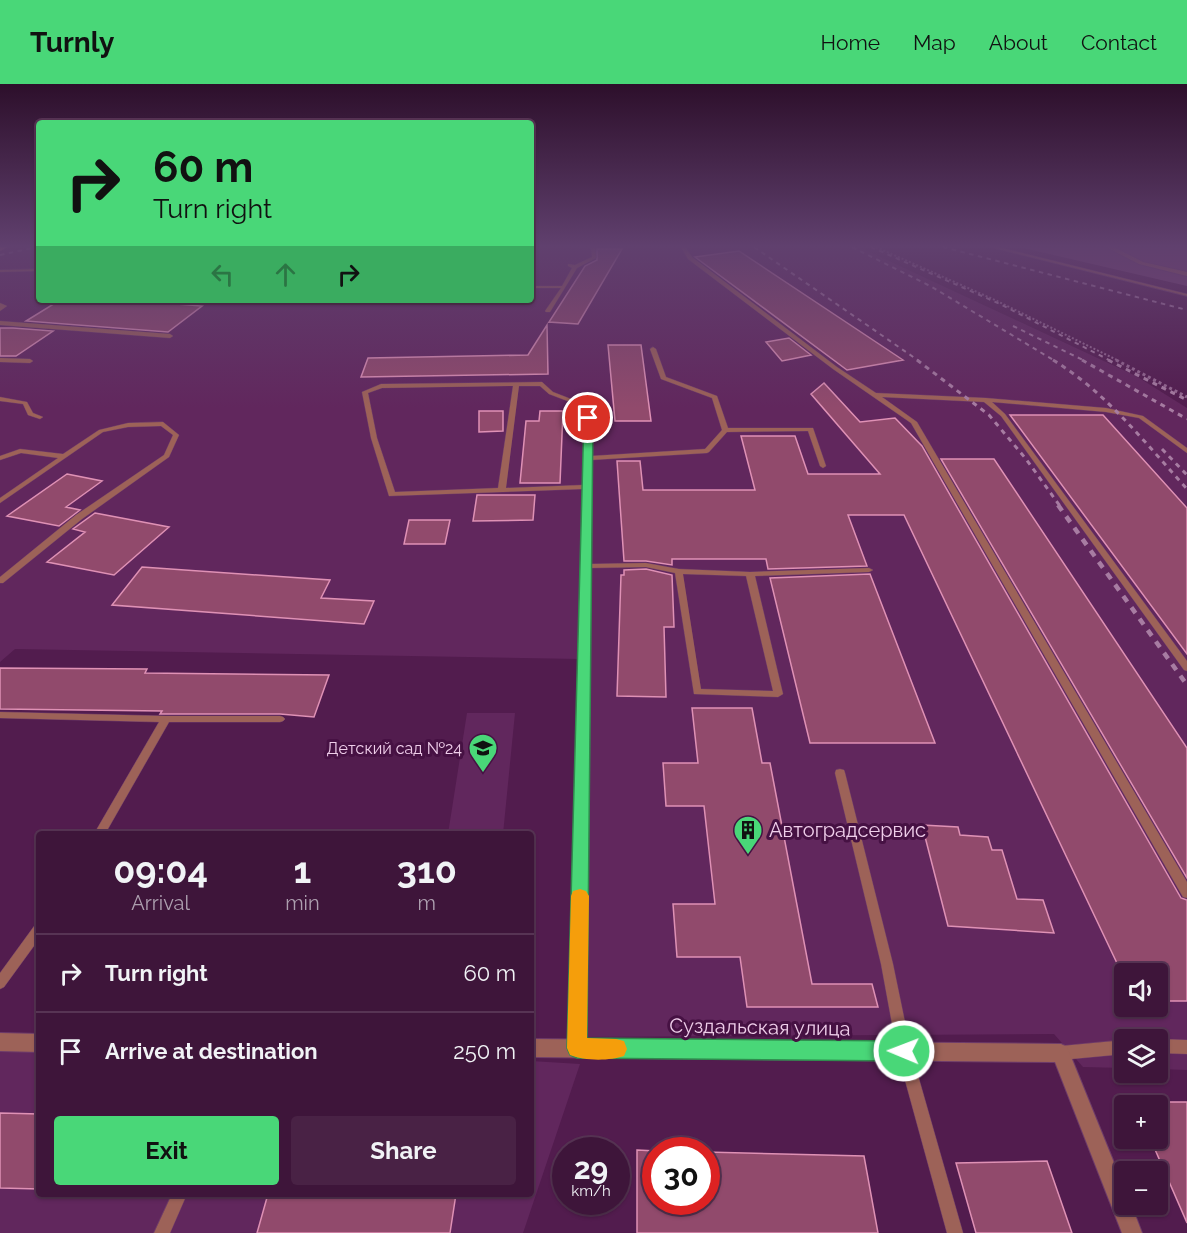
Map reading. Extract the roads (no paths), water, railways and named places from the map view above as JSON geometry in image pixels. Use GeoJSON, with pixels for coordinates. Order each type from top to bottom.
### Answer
{"type":"FeatureCollection","features":[{"type":"Feature","properties":{"kind":"street"},"geometry":{"type":"LineString","coordinates":[[0,1042],[36,1043]]}},
{"type":"Feature","properties":{"kind":"street","name":"Суздальская улица"},"geometry":{"type":"LineString","coordinates":[[534,1048],[1061,1053]]}},
{"type":"Feature","properties":{"kind":"street"},"geometry":{"type":"LineString","coordinates":[[1061,1053],[1132,1233]]}},
{"type":"Feature","properties":{"kind":"lane"},"geometry":{"type":"LineString","coordinates":[[548,311],[555,301]]}},
{"type":"Feature","properties":{"kind":"lane"},"geometry":{"type":"LineString","coordinates":[[746,301],[835,368],[914,422],[1187,893]]}},
{"type":"Feature","properties":{"kind":"lane"},"geometry":{"type":"LineString","coordinates":[[0,323],[170,336]]}},
{"type":"Feature","properties":{"kind":"lane"},"geometry":{"type":"LineString","coordinates":[[653,350],[663,378],[715,397],[725,430]]}},
{"type":"Feature","properties":{"kind":"lane"},"geometry":{"type":"LineString","coordinates":[[0,360],[30,361]]}},
{"type":"Feature","properties":{"kind":"lane"},"geometry":{"type":"LineString","coordinates":[[502,488],[516,384]]}},
{"type":"Feature","properties":{"kind":"lane"},"geometry":{"type":"LineString","coordinates":[[577,1048],[585,566],[587,487],[588,418],[581,404],[551,393],[542,384],[381,386],[366,392],[374,438],[393,494],[502,488],[587,487]]}},
{"type":"Feature","properties":{"kind":"lane"},"geometry":{"type":"LineString","coordinates":[[876,395],[986,400],[1106,410],[1142,417],[1187,451]]}},
{"type":"Feature","properties":{"kind":"lane"},"geometry":{"type":"LineString","coordinates":[[0,399],[25,403],[30,414],[40,417]]}},
{"type":"Feature","properties":{"kind":"lane"},"geometry":{"type":"LineString","coordinates":[[986,400],[1003,415],[1187,668]]}},
{"type":"Feature","properties":{"kind":"lane"},"geometry":{"type":"LineString","coordinates":[[0,501],[100,431],[128,425],[163,424],[176,435],[167,456],[79,517],[0,582]]}},
{"type":"Feature","properties":{"kind":"lane"},"geometry":{"type":"LineString","coordinates":[[587,458],[707,451],[725,430],[811,429],[824,466]]}},
{"type":"Feature","properties":{"kind":"lane"},"geometry":{"type":"LineString","coordinates":[[0,458],[20,451],[62,456]]}},
{"type":"Feature","properties":{"kind":"lane"},"geometry":{"type":"LineString","coordinates":[[585,566],[646,565],[679,571],[750,574],[869,570]]}},
{"type":"Feature","properties":{"kind":"lane"},"geometry":{"type":"LineString","coordinates":[[679,571],[697,692],[778,694],[750,574]]}},
{"type":"Feature","properties":{"kind":"lane"},"geometry":{"type":"LineString","coordinates":[[0,715],[280,719]]}},
{"type":"Feature","properties":{"kind":"lane"},"geometry":{"type":"LineString","coordinates":[[101,831],[166,719]]}},
{"type":"Feature","properties":{"kind":"lane"},"geometry":{"type":"LineString","coordinates":[[840,773],[887,964],[904,1051],[955,1233]]}},
{"type":"Feature","properties":{"kind":"lane"},"geometry":{"type":"LineString","coordinates":[[0,983],[36,933]]}},
{"type":"Feature","properties":{"kind":"lane"},"geometry":{"type":"LineString","coordinates":[[1168,1047],[1187,1047]]}},
{"type":"Feature","properties":{"kind":"lane"},"geometry":{"type":"LineString","coordinates":[[1061,1053],[1114,1048]]}},
{"type":"Feature","properties":{"kind":"lane"},"geometry":{"type":"LineString","coordinates":[[162,1233],[179,1197]]}},
{"type":"Feature","properties":{"kind":"railway"},"geometry":{"type":"LineString","coordinates":[[832,301],[919,361]]}},
{"type":"Feature","properties":{"kind":"railway"},"geometry":{"type":"LineString","coordinates":[[955,301],[1055,361]]}},
{"type":"Feature","properties":{"kind":"railway"},"geometry":{"type":"LineString","coordinates":[[992,301],[1111,361]]}},
{"type":"Feature","properties":{"kind":"railway"},"geometry":{"type":"LineString","coordinates":[[1151,301],[1187,310]]}},
{"type":"Feature","properties":{"kind":"railway"},"geometry":{"type":"LineString","coordinates":[[1013,326],[1085,361]]}},
{"type":"Feature","properties":{"kind":"railway"},"geometry":{"type":"LineString","coordinates":[[917,360],[989,415],[1026,459],[1060,506]]}},
{"type":"Feature","properties":{"kind":"railway"},"geometry":{"type":"LineString","coordinates":[[1053,360],[1108,403],[1187,489]]}},
{"type":"Feature","properties":{"kind":"railway"},"geometry":{"type":"LineString","coordinates":[[1082,360],[1187,419]]}},
{"type":"Feature","properties":{"kind":"railway"},"geometry":{"type":"LineString","coordinates":[[1108,360],[1187,400]]}},
{"type":"Feature","properties":{"kind":"railway"},"geometry":{"type":"LineString","coordinates":[[1162,449],[1187,475]]}},
{"type":"Feature","properties":{"kind":"railway"},"geometry":{"type":"LineString","coordinates":[[1058,505],[1187,685]]}},
{"type":"Feature","properties":{"kind":"place","name":"Детский сад №24"},"geometry":{"type":"Point","coordinates":[483,774]}},
{"type":"Feature","properties":{"kind":"place","name":"Автоградсервис"},"geometry":{"type":"Point","coordinates":[748,856]}}]}
